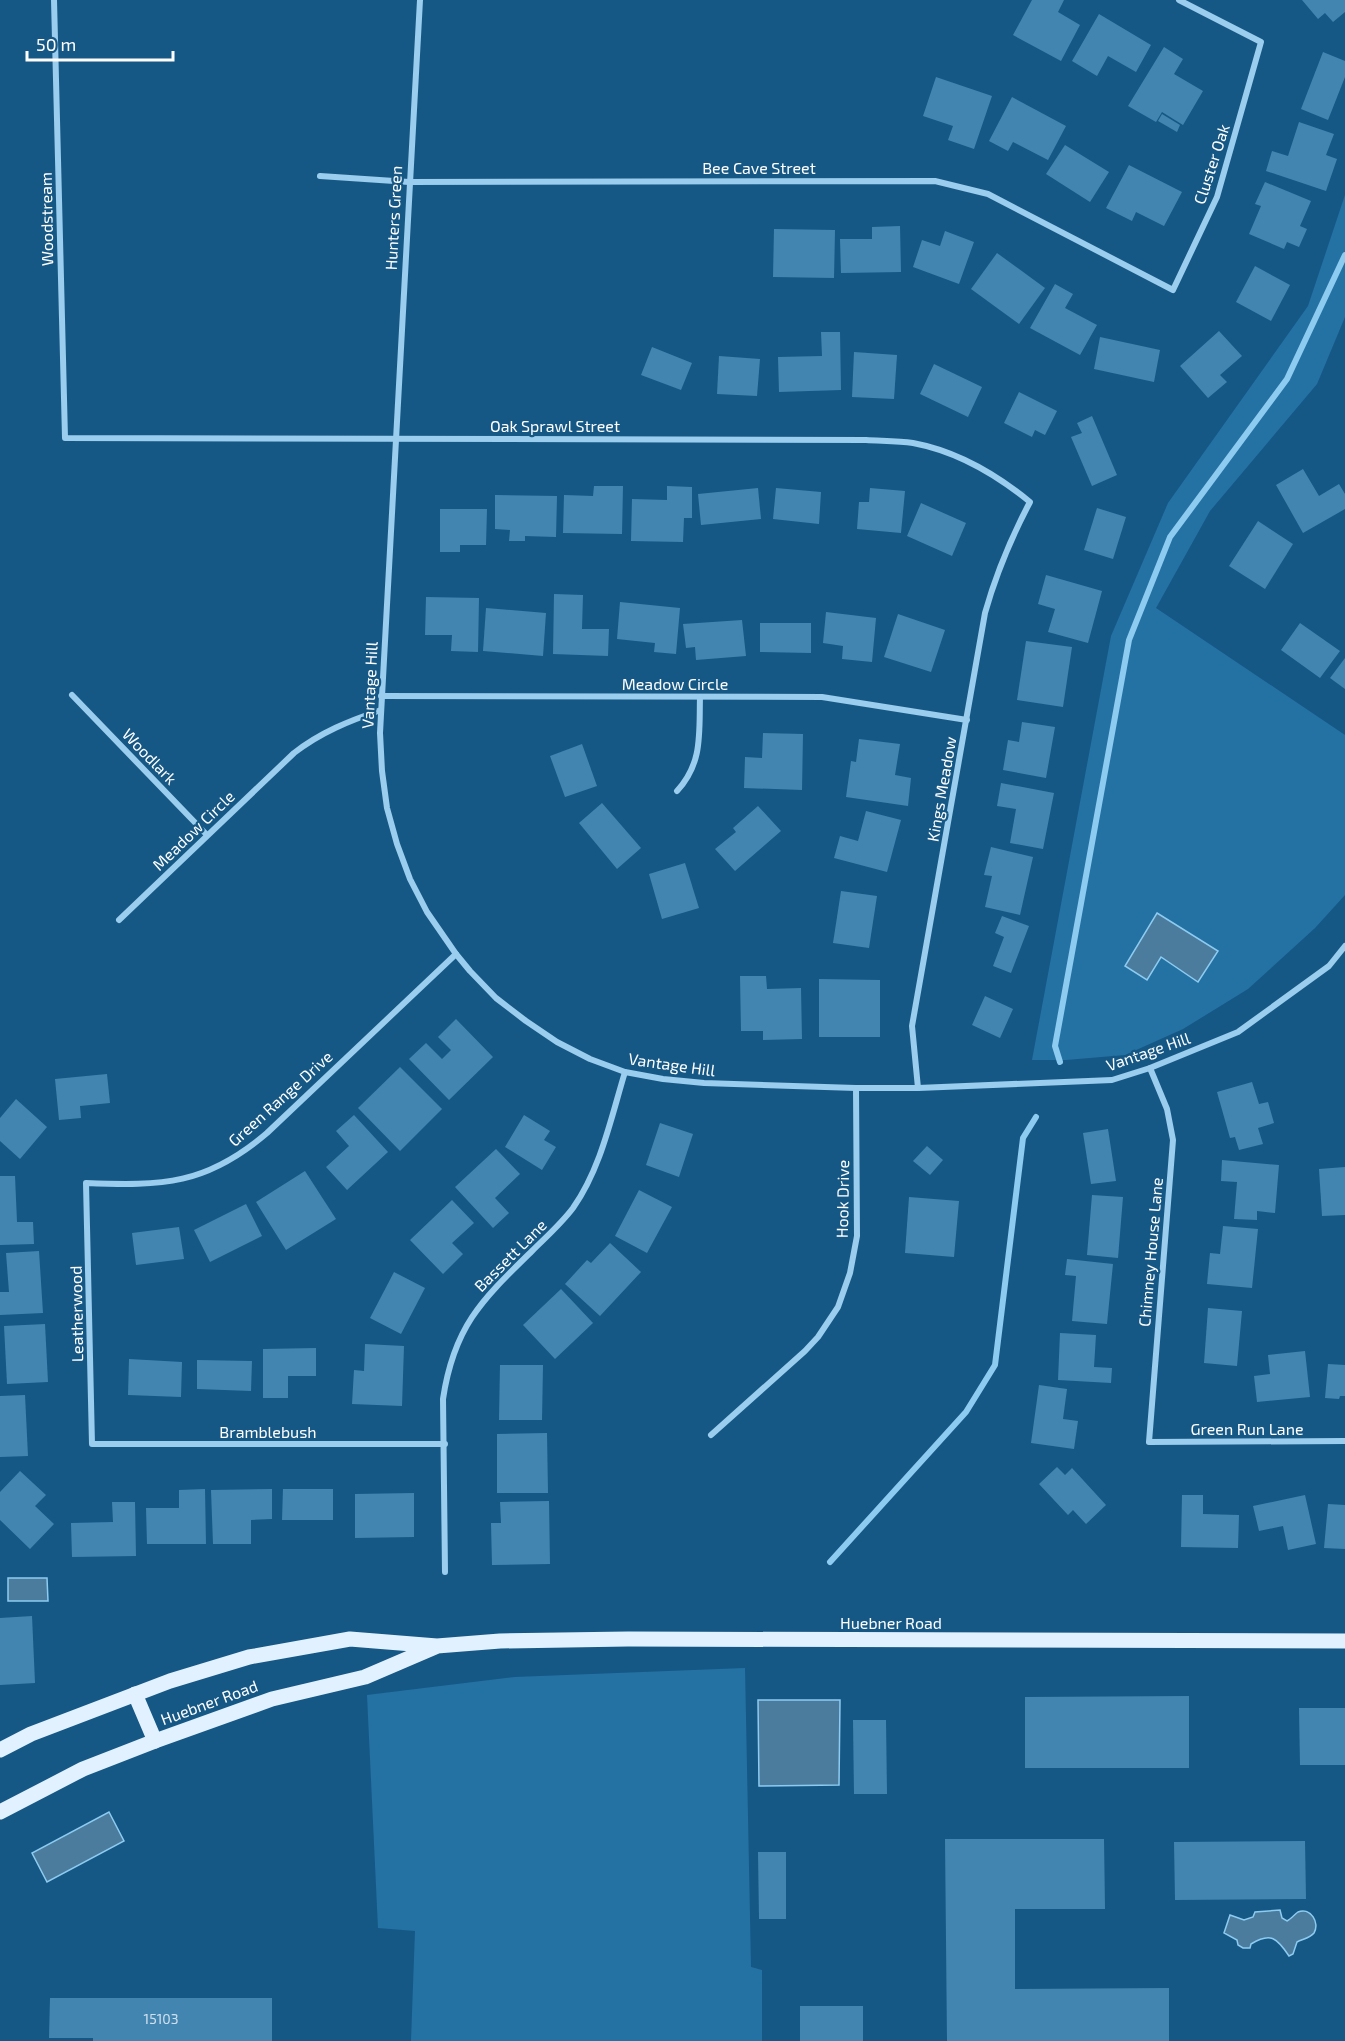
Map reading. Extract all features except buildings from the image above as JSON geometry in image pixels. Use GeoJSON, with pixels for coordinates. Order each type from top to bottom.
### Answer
{"type":"FeatureCollection","features":[{"type":"Feature","properties":{"kind":"main road","name":"Huebner Road"},"geometry":{"type":"LineString","coordinates":[[0,1750],[31,1734],[135,1694],[249,1657],[351,1639],[437,1646],[500,1641],[628,1639],[1345,1641]]}},
{"type":"Feature","properties":{"kind":"main road","name":"Huebner Road"},"geometry":{"type":"LineString","coordinates":[[0,1812],[83,1768],[272,1699],[365,1677],[437,1646]]}},
{"type":"Feature","properties":{"kind":"main road"},"geometry":{"type":"LineString","coordinates":[[135,1694],[155,1741]]}},
{"type":"Feature","properties":{"kind":"street","name":"Woodstream"},"geometry":{"type":"LineString","coordinates":[[54,0],[65,438]]}},
{"type":"Feature","properties":{"kind":"street","name":"Hunters Green"},"geometry":{"type":"LineString","coordinates":[[395,438],[420,0]]}},
{"type":"Feature","properties":{"kind":"street","name":"Cluster Oak"},"geometry":{"type":"LineString","coordinates":[[1173,290],[1217,197],[1261,42],[1179,0]]}},
{"type":"Feature","properties":{"kind":"street","name":"Bee Cave Street"},"geometry":{"type":"LineString","coordinates":[[320,176],[409,182],[934,181],[988,194],[1173,290]]}},
{"type":"Feature","properties":{"kind":"street","name":"Oak Sprawl Street"},"geometry":{"type":"LineString","coordinates":[[65,438],[866,440],[913,443],[939,450],[989,473],[1030,502]]}},
{"type":"Feature","properties":{"kind":"street","name":"Vantage Hill"},"geometry":{"type":"LineString","coordinates":[[395,438],[380,733],[387,808],[410,879],[427,912],[456,954],[496,998],[526,1022],[557,1042],[582,1055],[625,1072],[663,1080],[705,1083],[918,1088],[1112,1080],[1150,1068],[1238,1032],[1329,966],[1345,946]]}},
{"type":"Feature","properties":{"kind":"street","name":"Kings Meadow"},"geometry":{"type":"LineString","coordinates":[[918,1088],[912,1026],[985,613],[996,574],[1011,537],[1030,502]]}},
{"type":"Feature","properties":{"kind":"street","name":"Woodlark"},"geometry":{"type":"LineString","coordinates":[[72,695],[207,835]]}},
{"type":"Feature","properties":{"kind":"street","name":"Meadow Circle"},"geometry":{"type":"LineString","coordinates":[[381,696],[822,697],[967,720]]}},
{"type":"Feature","properties":{"kind":"street"},"geometry":{"type":"LineString","coordinates":[[677,791],[689,778],[698,756],[700,697]]}},
{"type":"Feature","properties":{"kind":"street","name":"Meadow Circle"},"geometry":{"type":"LineString","coordinates":[[119,920],[294,753],[310,741],[344,723],[381,710]]}},
{"type":"Feature","properties":{"kind":"street","name":"Green Range Drive"},"geometry":{"type":"LineString","coordinates":[[86,1183],[138,1185],[178,1180],[216,1167],[234,1157],[267,1133],[456,954]]}},
{"type":"Feature","properties":{"kind":"street","name":"Chimney House Lane"},"geometry":{"type":"LineString","coordinates":[[1149,1442],[1173,1140],[1167,1109],[1150,1068]]}},
{"type":"Feature","properties":{"kind":"street","name":"Bassett Lane"},"geometry":{"type":"LineString","coordinates":[[445,1572],[443,1399],[446,1380],[458,1343],[489,1293],[561,1223],[573,1208],[600,1156],[625,1072]]}},
{"type":"Feature","properties":{"kind":"street","name":"Hook Drive"},"geometry":{"type":"LineString","coordinates":[[711,1435],[805,1351],[818,1337],[838,1307],[850,1274],[857,1236],[856,1088]]}},
{"type":"Feature","properties":{"kind":"street","name":"Leatherwood"},"geometry":{"type":"LineString","coordinates":[[86,1183],[92,1444]]}},
{"type":"Feature","properties":{"kind":"street","name":"Green Run Lane"},"geometry":{"type":"LineString","coordinates":[[1149,1442],[1345,1441]]}},
{"type":"Feature","properties":{"kind":"street","name":"Bramblebush"},"geometry":{"type":"LineString","coordinates":[[92,1444],[445,1444]]}},
{"type":"Feature","properties":{"kind":"shaded area"},"geometry":{"type":"Polygon","coordinates":[[[1345,195],[1345,317],[1317,384],[1210,511],[1156,608],[1345,735],[1345,895],[1315,928],[1248,989],[1183,1029],[1125,1055],[1066,1060],[1032,1060],[1111,636],[1168,503],[1308,306],[1345,195]]]}},
{"type":"Feature","properties":{"kind":"shaded area"},"geometry":{"type":"Polygon","coordinates":[[[1157,913],[1218,951],[1198,982],[1161,957],[1147,980],[1125,966],[1157,913]]]}},
{"type":"Feature","properties":{"kind":"shaded area"},"geometry":{"type":"Polygon","coordinates":[[[8,1578],[47,1578],[48,1601],[8,1601],[8,1578]]]}},
{"type":"Feature","properties":{"kind":"shaded area"},"geometry":{"type":"Polygon","coordinates":[[[745,1668],[751,1967],[762,1970],[762,2041],[411,2041],[415,1931],[378,1928],[367,1695],[515,1677],[745,1668]]]}},
{"type":"Feature","properties":{"kind":"shaded area"},"geometry":{"type":"Polygon","coordinates":[[[758,1700],[840,1700],[839,1785],[759,1786],[758,1700]]]}},
{"type":"Feature","properties":{"kind":"shaded area"},"geometry":{"type":"Polygon","coordinates":[[[109,1812],[124,1841],[47,1882],[32,1853],[109,1812]]]}},
{"type":"Feature","properties":{"kind":"shaded area"},"geometry":{"type":"Polygon","coordinates":[[[1280,1910],[1282,1918],[1287,1921],[1298,1912],[1307,1912],[1313,1917],[1316,1925],[1314,1933],[1297,1942],[1293,1954],[1289,1956],[1273,1939],[1264,1938],[1251,1944],[1250,1948],[1243,1948],[1238,1945],[1237,1940],[1224,1933],[1230,1915],[1244,1920],[1253,1917],[1255,1912],[1280,1910]]]}},
{"type":"Feature","properties":{"kind":"waterway"},"geometry":{"type":"LineString","coordinates":[[1060,1062],[1055,1046],[1129,640],[1170,537],[1287,379],[1345,255]]}},
{"type":"Feature","properties":{"kind":"waterway"},"geometry":{"type":"LineString","coordinates":[[830,1562],[966,1412],[995,1365],[1023,1138],[1036,1117]]}}]}
